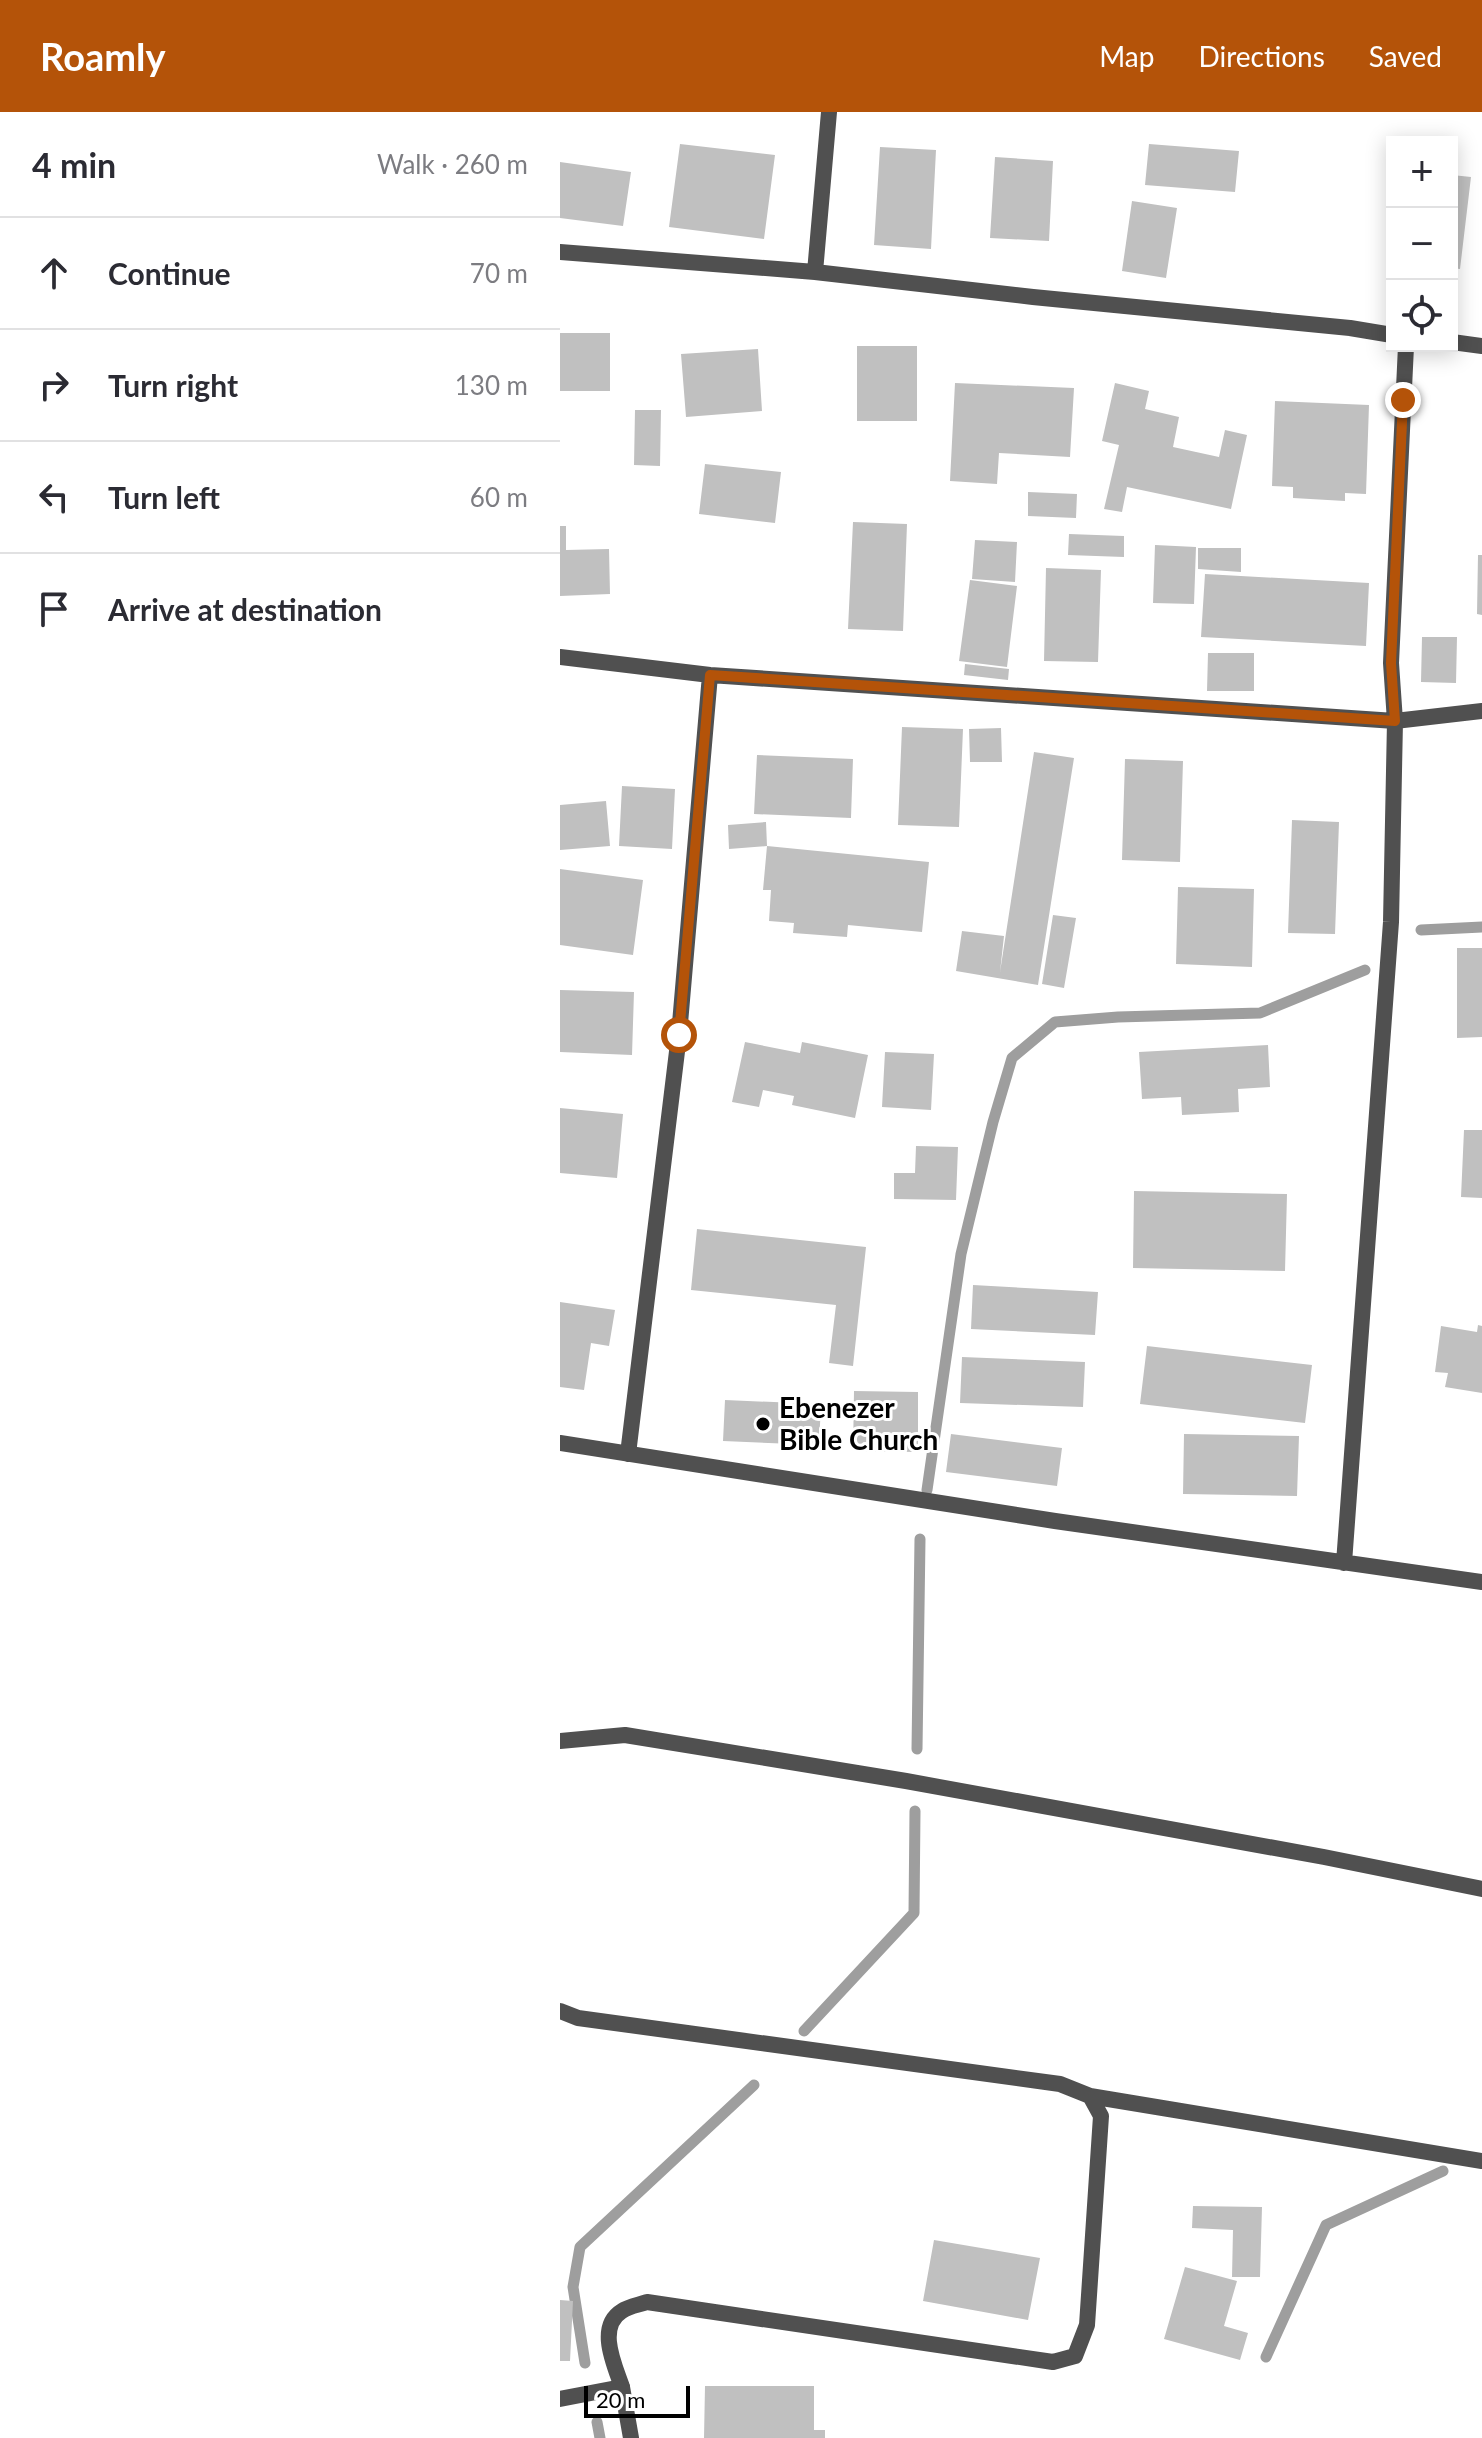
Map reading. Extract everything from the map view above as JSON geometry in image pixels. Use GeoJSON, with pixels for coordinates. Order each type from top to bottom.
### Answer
{"type":"FeatureCollection","features":[{"type":"Feature","properties":{"kind":"street"},"geometry":{"type":"LineString","coordinates":[[815,272],[829,112]]}},
{"type":"Feature","properties":{"kind":"street"},"geometry":{"type":"LineString","coordinates":[[560,252],[815,272],[1386,334]]}},
{"type":"Feature","properties":{"kind":"street"},"geometry":{"type":"LineString","coordinates":[[1458,343],[1482,346]]}},
{"type":"Feature","properties":{"kind":"street"},"geometry":{"type":"LineString","coordinates":[[1344,1563],[1391,922],[1395,721],[1391,663],[1406,352]]}},
{"type":"Feature","properties":{"kind":"street"},"geometry":{"type":"LineString","coordinates":[[560,657],[710,675],[1395,721],[1482,711]]}},
{"type":"Feature","properties":{"kind":"street"},"geometry":{"type":"LineString","coordinates":[[628,1454],[679,1035],[710,675]]}},
{"type":"Feature","properties":{"kind":"street"},"geometry":{"type":"LineString","coordinates":[[560,1443],[1482,1582]]}},
{"type":"Feature","properties":{"kind":"street"},"geometry":{"type":"LineString","coordinates":[[560,1741],[625,1735],[750,1755],[1324,1857],[1482,1889]]}},
{"type":"Feature","properties":{"kind":"street"},"geometry":{"type":"LineString","coordinates":[[560,2011],[578,2018],[1060,2084],[1090,2096],[1482,2161]]}},
{"type":"Feature","properties":{"kind":"street"},"geometry":{"type":"LineString","coordinates":[[631,2438],[622,2387],[610,2350],[610,2324],[621,2311],[647,2302],[1053,2362],[1075,2356],[1087,2325],[1101,2116],[1090,2096]]}},
{"type":"Feature","properties":{"kind":"street"},"geometry":{"type":"LineString","coordinates":[[560,2399],[622,2387]]}},
{"type":"Feature","properties":{"kind":"building"},"geometry":{"type":"Polygon","coordinates":[[[680,144],[775,155],[764,239],[669,227],[680,144]]]}},
{"type":"Feature","properties":{"kind":"building"},"geometry":{"type":"Polygon","coordinates":[[[1149,144],[1239,151],[1235,192],[1145,185],[1149,144]]]}},
{"type":"Feature","properties":{"kind":"building"},"geometry":{"type":"Polygon","coordinates":[[[880,147],[936,150],[931,249],[874,245],[880,147]]]}},
{"type":"Feature","properties":{"kind":"building"},"geometry":{"type":"Polygon","coordinates":[[[995,157],[1053,161],[1049,241],[990,238],[995,157]]]}},
{"type":"Feature","properties":{"kind":"building"},"geometry":{"type":"Polygon","coordinates":[[[560,162],[631,172],[623,226],[560,218],[560,162]]]}},
{"type":"Feature","properties":{"kind":"building"},"geometry":{"type":"Polygon","coordinates":[[[1458,176],[1471,177],[1458,269],[1458,176]]]}},
{"type":"Feature","properties":{"kind":"building"},"geometry":{"type":"Polygon","coordinates":[[[1132,201],[1177,208],[1166,278],[1122,271],[1132,201]]]}},
{"type":"Feature","properties":{"kind":"building"},"geometry":{"type":"Polygon","coordinates":[[[560,333],[610,333],[610,391],[560,391],[560,333]]]}},
{"type":"Feature","properties":{"kind":"building"},"geometry":{"type":"Polygon","coordinates":[[[857,346],[917,346],[917,421],[857,421],[857,346]]]}},
{"type":"Feature","properties":{"kind":"building"},"geometry":{"type":"Polygon","coordinates":[[[758,349],[762,411],[686,417],[681,354],[758,349]]]}},
{"type":"Feature","properties":{"kind":"building"},"geometry":{"type":"Polygon","coordinates":[[[955,383],[1074,388],[1070,457],[999,453],[997,484],[950,481],[955,383]]]}},
{"type":"Feature","properties":{"kind":"building"},"geometry":{"type":"Polygon","coordinates":[[[1115,383],[1149,391],[1145,409],[1179,417],[1173,447],[1219,457],[1225,430],[1247,435],[1231,509],[1127,487],[1122,512],[1104,509],[1119,445],[1102,441],[1115,383]]]}},
{"type":"Feature","properties":{"kind":"building"},"geometry":{"type":"Polygon","coordinates":[[[1275,401],[1369,405],[1366,494],[1345,493],[1345,501],[1293,498],[1293,487],[1272,486],[1275,401]]]}},
{"type":"Feature","properties":{"kind":"building"},"geometry":{"type":"Polygon","coordinates":[[[635,410],[661,410],[660,466],[634,465],[635,410]]]}},
{"type":"Feature","properties":{"kind":"building"},"geometry":{"type":"Polygon","coordinates":[[[705,464],[781,472],[775,523],[699,514],[705,464]]]}},
{"type":"Feature","properties":{"kind":"building"},"geometry":{"type":"Polygon","coordinates":[[[1028,492],[1077,494],[1076,518],[1028,516],[1028,492]]]}},
{"type":"Feature","properties":{"kind":"building"},"geometry":{"type":"Polygon","coordinates":[[[853,522],[907,524],[903,631],[848,629],[853,522]]]}},
{"type":"Feature","properties":{"kind":"building"},"geometry":{"type":"Polygon","coordinates":[[[560,526],[566,526],[566,550],[609,549],[610,594],[560,596],[560,526]]]}},
{"type":"Feature","properties":{"kind":"building"},"geometry":{"type":"Polygon","coordinates":[[[1069,534],[1124,536],[1124,557],[1068,555],[1069,534]]]}},
{"type":"Feature","properties":{"kind":"building"},"geometry":{"type":"Polygon","coordinates":[[[975,540],[1017,542],[1015,582],[972,579],[975,540]]]}},
{"type":"Feature","properties":{"kind":"building"},"geometry":{"type":"Polygon","coordinates":[[[1155,545],[1196,547],[1194,604],[1153,603],[1155,545]]]}},
{"type":"Feature","properties":{"kind":"building"},"geometry":{"type":"Polygon","coordinates":[[[1198,548],[1241,548],[1241,572],[1198,569],[1198,548]]]}},
{"type":"Feature","properties":{"kind":"building"},"geometry":{"type":"Polygon","coordinates":[[[1478,555],[1482,555],[1482,615],[1477,614],[1478,555]]]}},
{"type":"Feature","properties":{"kind":"building"},"geometry":{"type":"Polygon","coordinates":[[[1046,568],[1101,570],[1098,662],[1044,661],[1046,568]]]}},
{"type":"Feature","properties":{"kind":"building"},"geometry":{"type":"Polygon","coordinates":[[[1205,574],[1369,583],[1366,646],[1201,637],[1205,574]]]}},
{"type":"Feature","properties":{"kind":"building"},"geometry":{"type":"Polygon","coordinates":[[[970,580],[1017,586],[1007,667],[959,661],[970,580]]]}},
{"type":"Feature","properties":{"kind":"building"},"geometry":{"type":"Polygon","coordinates":[[[1422,637],[1457,637],[1456,683],[1421,682],[1422,637]]]}},
{"type":"Feature","properties":{"kind":"building"},"geometry":{"type":"Polygon","coordinates":[[[1208,653],[1254,653],[1254,691],[1207,691],[1208,653]]]}},
{"type":"Feature","properties":{"kind":"building"},"geometry":{"type":"Polygon","coordinates":[[[965,664],[1009,669],[1008,680],[964,675],[965,664]]]}},
{"type":"Feature","properties":{"kind":"building"},"geometry":{"type":"Polygon","coordinates":[[[902,727],[963,729],[959,827],[898,825],[902,727]]]}},
{"type":"Feature","properties":{"kind":"building"},"geometry":{"type":"Polygon","coordinates":[[[1001,728],[1002,762],[970,762],[969,729],[1001,728]]]}},
{"type":"Feature","properties":{"kind":"building"},"geometry":{"type":"Polygon","coordinates":[[[1034,752],[1074,758],[1038,985],[956,971],[962,931],[1004,936],[1000,972],[1034,752]]]}},
{"type":"Feature","properties":{"kind":"building"},"geometry":{"type":"Polygon","coordinates":[[[757,755],[853,759],[851,818],[754,814],[757,755]]]}},
{"type":"Feature","properties":{"kind":"building"},"geometry":{"type":"Polygon","coordinates":[[[1125,759],[1183,761],[1180,862],[1122,860],[1125,759]]]}},
{"type":"Feature","properties":{"kind":"building"},"geometry":{"type":"Polygon","coordinates":[[[622,786],[675,789],[672,849],[619,846],[622,786]]]}},
{"type":"Feature","properties":{"kind":"building"},"geometry":{"type":"Polygon","coordinates":[[[606,801],[610,846],[560,850],[560,805],[606,801]]]}},
{"type":"Feature","properties":{"kind":"building"},"geometry":{"type":"Polygon","coordinates":[[[1292,820],[1339,822],[1335,934],[1288,933],[1292,820]]]}},
{"type":"Feature","properties":{"kind":"building"},"geometry":{"type":"Polygon","coordinates":[[[766,822],[767,846],[729,849],[728,825],[766,822]]]}},
{"type":"Feature","properties":{"kind":"building"},"geometry":{"type":"Polygon","coordinates":[[[767,846],[929,862],[922,932],[848,925],[847,937],[793,933],[794,923],[769,921],[771,890],[763,890],[767,846]]]}},
{"type":"Feature","properties":{"kind":"building"},"geometry":{"type":"Polygon","coordinates":[[[560,869],[643,880],[633,955],[560,945],[560,869]]]}},
{"type":"Feature","properties":{"kind":"building"},"geometry":{"type":"Polygon","coordinates":[[[1178,887],[1254,889],[1252,967],[1176,964],[1178,887]]]}},
{"type":"Feature","properties":{"kind":"building"},"geometry":{"type":"Polygon","coordinates":[[[1053,915],[1076,918],[1064,988],[1042,984],[1053,915]]]}},
{"type":"Feature","properties":{"kind":"building"},"geometry":{"type":"Polygon","coordinates":[[[1457,948],[1482,948],[1482,1037],[1457,1038],[1457,948]]]}},
{"type":"Feature","properties":{"kind":"building"},"geometry":{"type":"Polygon","coordinates":[[[560,990],[634,992],[632,1055],[560,1052],[560,990]]]}},
{"type":"Feature","properties":{"kind":"building"},"geometry":{"type":"Polygon","coordinates":[[[745,1042],[800,1053],[802,1042],[868,1055],[855,1118],[792,1105],[794,1096],[763,1090],[759,1107],[732,1102],[745,1042]]]}},
{"type":"Feature","properties":{"kind":"building"},"geometry":{"type":"Polygon","coordinates":[[[1268,1045],[1270,1087],[1238,1089],[1239,1112],[1182,1115],[1181,1097],[1142,1099],[1139,1052],[1268,1045]]]}},
{"type":"Feature","properties":{"kind":"building"},"geometry":{"type":"Polygon","coordinates":[[[885,1052],[934,1054],[931,1110],[882,1107],[885,1052]]]}},
{"type":"Feature","properties":{"kind":"building"},"geometry":{"type":"Polygon","coordinates":[[[560,1108],[623,1114],[617,1178],[560,1173],[560,1108]]]}},
{"type":"Feature","properties":{"kind":"building"},"geometry":{"type":"Polygon","coordinates":[[[1464,1130],[1482,1130],[1482,1198],[1461,1197],[1464,1130]]]}},
{"type":"Feature","properties":{"kind":"building"},"geometry":{"type":"Polygon","coordinates":[[[916,1146],[958,1147],[956,1200],[894,1199],[894,1173],[915,1173],[916,1146]]]}},
{"type":"Feature","properties":{"kind":"building"},"geometry":{"type":"Polygon","coordinates":[[[1134,1191],[1287,1194],[1285,1271],[1133,1268],[1134,1191]]]}},
{"type":"Feature","properties":{"kind":"building"},"geometry":{"type":"Polygon","coordinates":[[[697,1229],[866,1247],[853,1366],[829,1363],[836,1305],[691,1290],[697,1229]]]}},
{"type":"Feature","properties":{"kind":"building"},"geometry":{"type":"Polygon","coordinates":[[[973,1285],[1098,1292],[1095,1335],[971,1329],[973,1285]]]}},
{"type":"Feature","properties":{"kind":"building"},"geometry":{"type":"Polygon","coordinates":[[[560,1302],[615,1310],[609,1346],[591,1343],[584,1390],[560,1387],[560,1302]]]}},
{"type":"Feature","properties":{"kind":"building"},"geometry":{"type":"Polygon","coordinates":[[[1478,1325],[1482,1326],[1482,1393],[1445,1387],[1448,1373],[1435,1372],[1441,1326],[1477,1332],[1478,1325]]]}},
{"type":"Feature","properties":{"kind":"building"},"geometry":{"type":"Polygon","coordinates":[[[1147,1346],[1312,1365],[1305,1423],[1140,1404],[1147,1346]]]}},
{"type":"Feature","properties":{"kind":"building"},"geometry":{"type":"Polygon","coordinates":[[[962,1357],[1085,1362],[1083,1407],[960,1403],[962,1357]]]}},
{"type":"Feature","properties":{"kind":"building"},"geometry":{"type":"Polygon","coordinates":[[[854,1391],[918,1392],[918,1452],[853,1451],[854,1391]]]}},
{"type":"Feature","properties":{"kind":"building"},"geometry":{"type":"Polygon","coordinates":[[[725,1400],[821,1404],[819,1445],[723,1441],[725,1400]]]}},
{"type":"Feature","properties":{"kind":"building"},"geometry":{"type":"Polygon","coordinates":[[[951,1434],[1062,1448],[1057,1486],[946,1472],[951,1434]]]}},
{"type":"Feature","properties":{"kind":"building"},"geometry":{"type":"Polygon","coordinates":[[[1184,1434],[1299,1436],[1297,1496],[1183,1494],[1184,1434]]]}},
{"type":"Feature","properties":{"kind":"building"},"geometry":{"type":"Polygon","coordinates":[[[1193,2206],[1262,2207],[1260,2277],[1232,2277],[1233,2230],[1192,2228],[1193,2206]]]}},
{"type":"Feature","properties":{"kind":"building"},"geometry":{"type":"Polygon","coordinates":[[[934,2240],[1040,2258],[1028,2320],[923,2301],[934,2240]]]}},
{"type":"Feature","properties":{"kind":"building"},"geometry":{"type":"Polygon","coordinates":[[[1185,2267],[1237,2281],[1224,2326],[1248,2333],[1240,2360],[1164,2339],[1185,2267]]]}},
{"type":"Feature","properties":{"kind":"building"},"geometry":{"type":"Polygon","coordinates":[[[560,2300],[573,2301],[570,2361],[560,2361],[560,2300]]]}},
{"type":"Feature","properties":{"kind":"building"},"geometry":{"type":"Polygon","coordinates":[[[705,2386],[814,2386],[814,2430],[825,2430],[825,2438],[704,2438],[705,2386]]]}},
{"type":"Feature","properties":{"kind":"waterway"},"geometry":{"type":"LineString","coordinates":[[1421,930],[1482,927]]}},
{"type":"Feature","properties":{"kind":"waterway"},"geometry":{"type":"LineString","coordinates":[[927,1490],[961,1254],[1012,1058],[1055,1022],[1260,1013],[1365,970]]}},
{"type":"Feature","properties":{"kind":"waterway"},"geometry":{"type":"LineString","coordinates":[[917,1749],[920,1539]]}},
{"type":"Feature","properties":{"kind":"waterway"},"geometry":{"type":"LineString","coordinates":[[804,2031],[914,1913],[915,1811]]}},
{"type":"Feature","properties":{"kind":"waterway"},"geometry":{"type":"LineString","coordinates":[[585,2363],[573,2287],[580,2247],[754,2085]]}},
{"type":"Feature","properties":{"kind":"waterway"},"geometry":{"type":"LineString","coordinates":[[1266,2357],[1326,2225],[1443,2171]]}},
{"type":"Feature","properties":{"kind":"waterway"},"geometry":{"type":"LineString","coordinates":[[597,2422],[600,2438]]}},
{"type":"Feature","properties":{"kind":"place","name":"Ebenezer Bible Church"},"geometry":{"type":"Point","coordinates":[763,1424]}},
{"type":"Feature","properties":{"kind":"route"},"geometry":{"type":"LineString","coordinates":[[679,1035],[710,675],[1395,721],[1391,663],[1403,400]]}}]}
